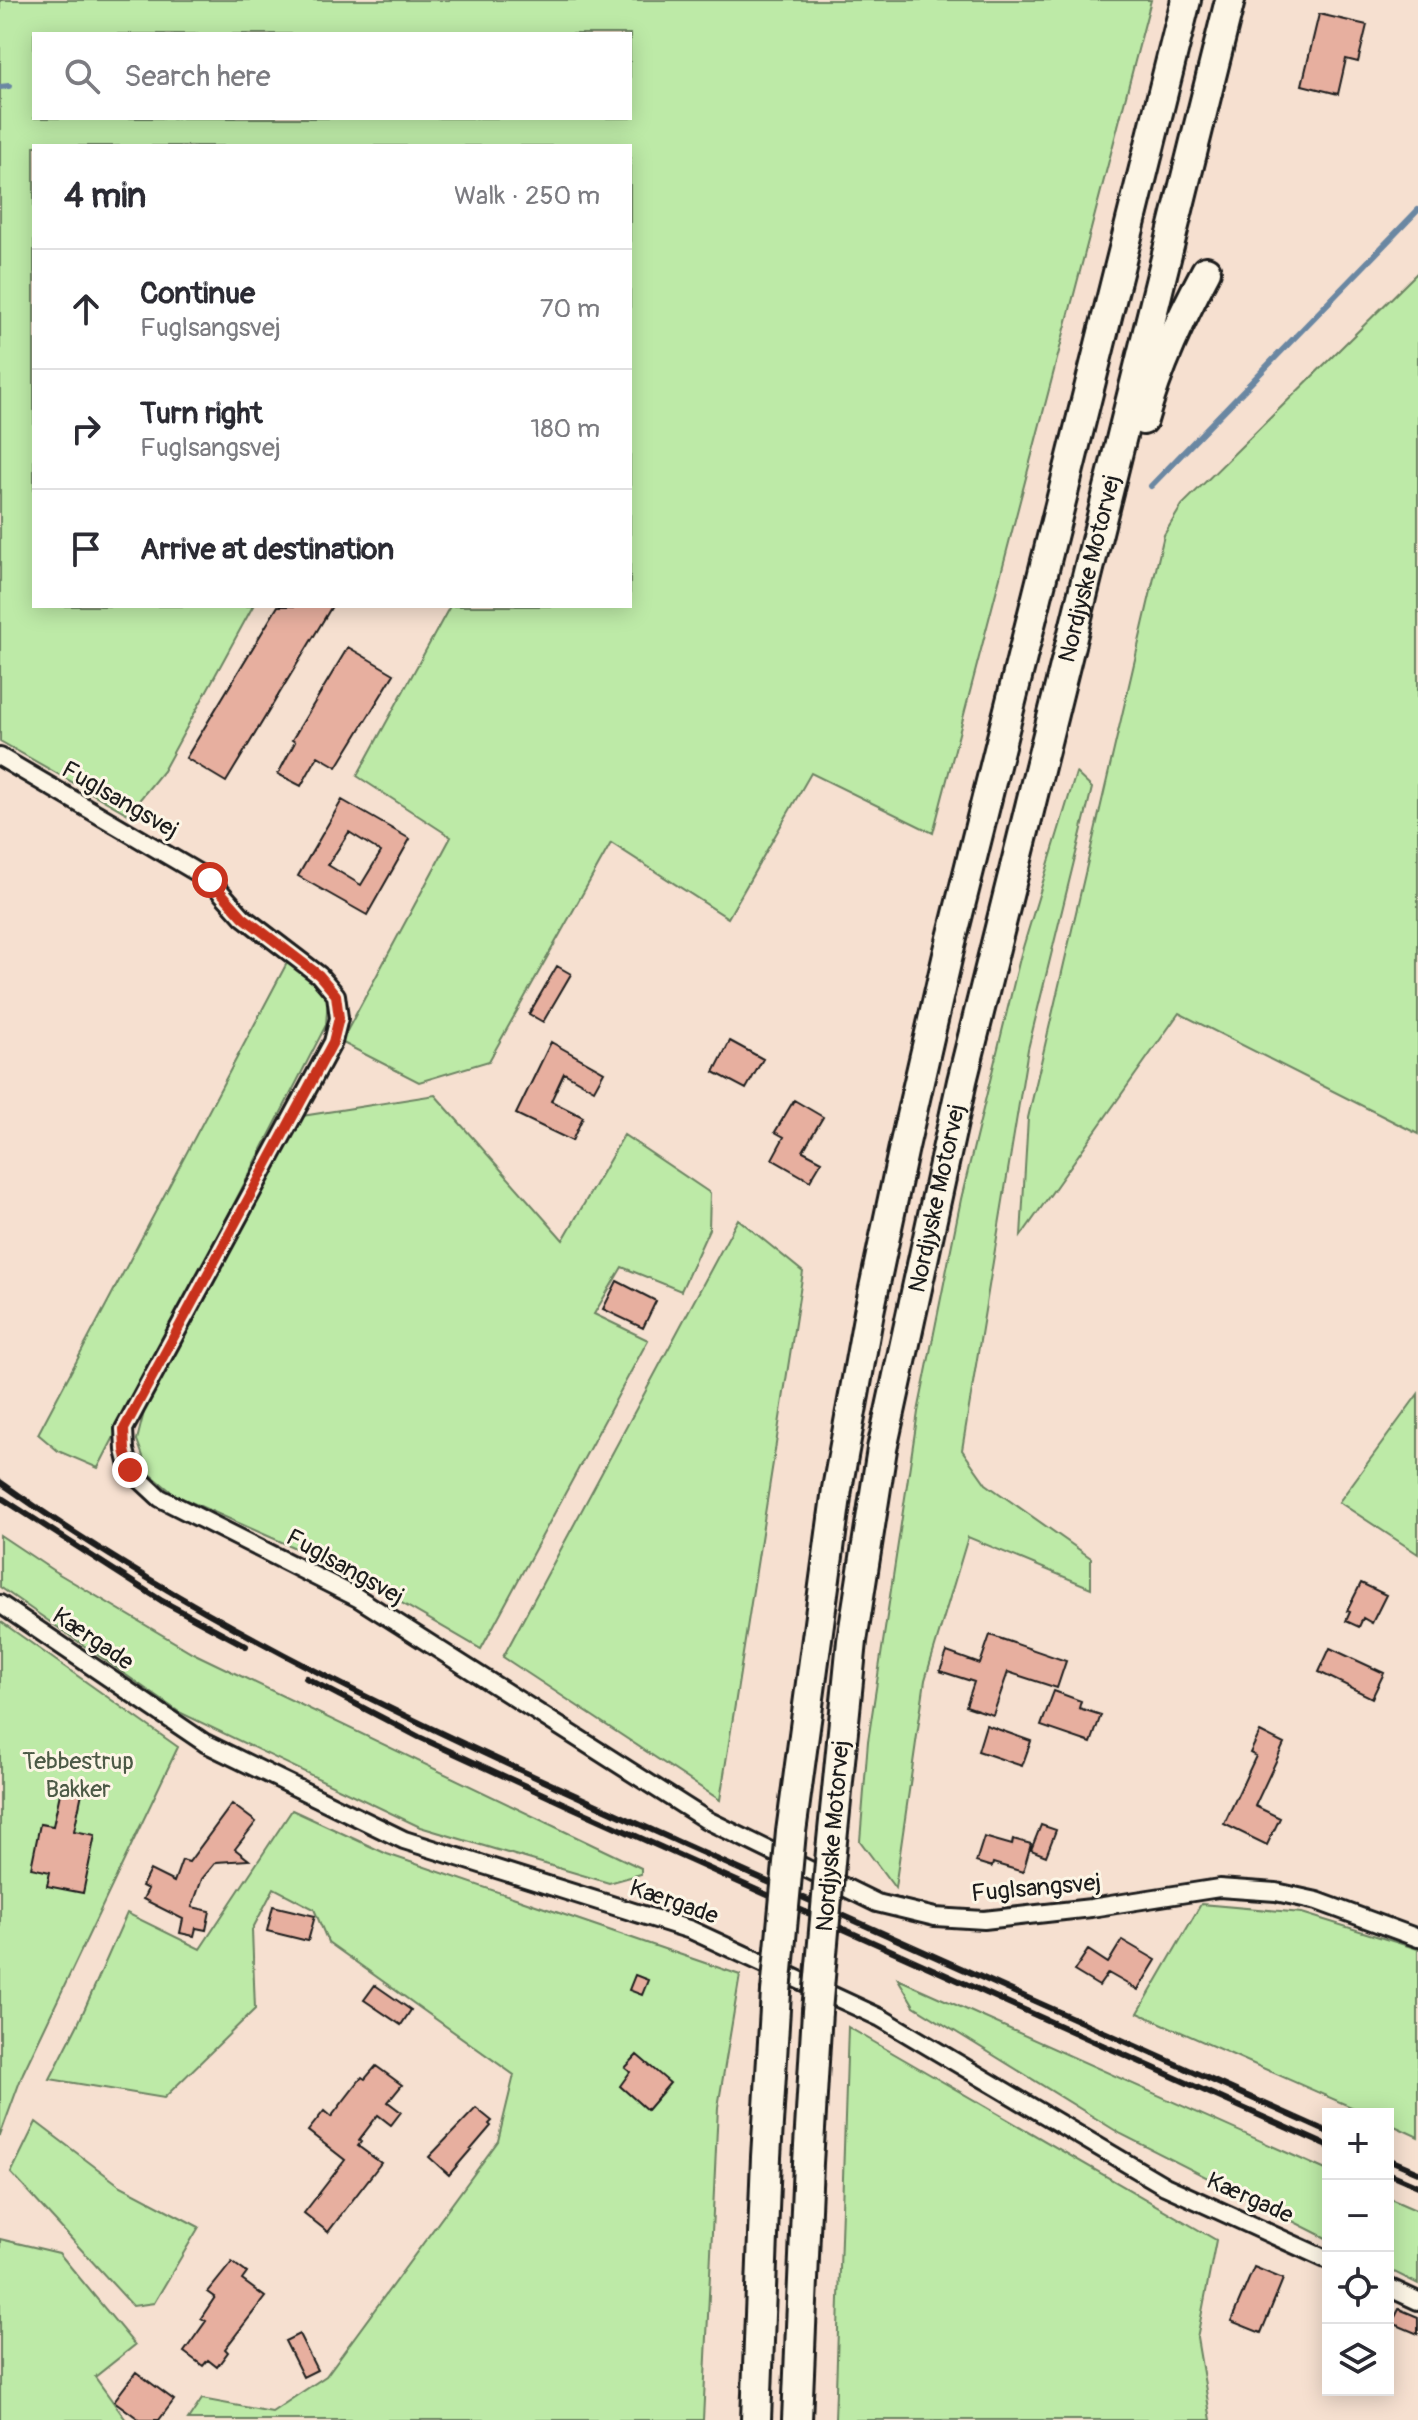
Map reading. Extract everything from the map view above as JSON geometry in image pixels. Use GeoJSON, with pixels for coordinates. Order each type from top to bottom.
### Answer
{"type":"FeatureCollection","features":[{"type":"Feature","properties":{"kind":"highway"},"geometry":{"type":"LineString","coordinates":[[1102,339],[1169,0]]}},
{"type":"Feature","properties":{"kind":"highway","name":"Nordjyske Motorvej"},"geometry":{"type":"LineString","coordinates":[[756,2420],[776,1992],[791,1832],[837,1489],[869,1312],[949,950],[1186,0]]}},
{"type":"Feature","properties":{"kind":"highway","name":"Nordjyske Motorvej"},"geometry":{"type":"LineString","coordinates":[[797,2420],[817,2011],[831,1851],[852,1641],[882,1449],[962,1081],[1230,0]]}},
{"type":"Feature","properties":{"kind":"highway"},"geometry":{"type":"LineString","coordinates":[[962,1081],[1087,643],[1144,417],[1174,333],[1206,271]]}},
{"type":"Feature","properties":{"kind":"street","name":"Fuglsangsvej"},"geometry":{"type":"LineString","coordinates":[[0,757],[210,880],[243,917],[319,975],[336,995],[339,1018],[333,1042],[124,1429],[130,1470],[160,1498],[358,1598],[705,1819],[877,1903],[935,1917],[984,1920],[1091,1908],[1219,1888],[1262,1891],[1317,1901],[1418,1938]]}},
{"type":"Feature","properties":{"kind":"street","name":"Kærgade"},"geometry":{"type":"LineString","coordinates":[[0,1604],[205,1743],[404,1840],[691,1930],[881,2018],[1165,2186],[1322,2257]]}},
{"type":"Feature","properties":{"kind":"street"},"geometry":{"type":"LineString","coordinates":[[1394,2290],[1418,2301]]}},
{"type":"Feature","properties":{"kind":"green space"},"geometry":{"type":"Polygon","coordinates":[[[0,0],[1151,0],[933,833],[811,773],[728,918],[611,843],[489,1061],[419,1082],[341,1042],[451,837],[357,776],[449,608],[632,608],[632,144],[32,144],[32,608],[252,608],[163,771],[128,814],[0,741],[0,0]]]}},
{"type":"Feature","properties":{"kind":"green space"},"geometry":{"type":"Polygon","coordinates":[[[1418,272],[1418,1134],[1179,1013],[1021,1236],[1028,1118],[1164,535],[1182,505],[1418,272]]]}},
{"type":"Feature","properties":{"kind":"green space"},"geometry":{"type":"Polygon","coordinates":[[[1076,773],[1092,788],[1028,1049],[962,1450],[986,1484],[1091,1558],[1091,1588],[968,1537],[925,1680],[895,1888],[860,1841],[868,1741],[918,1412],[961,1199],[1021,954],[1076,773]]]}},
{"type":"Feature","properties":{"kind":"green space"},"geometry":{"type":"Polygon","coordinates":[[[288,961],[311,975],[328,996],[326,1025],[98,1468],[58,1451],[38,1434],[288,961]]]}},
{"type":"Feature","properties":{"kind":"green space"},"geometry":{"type":"Polygon","coordinates":[[[435,1095],[563,1240],[624,1135],[710,1193],[709,1229],[681,1291],[622,1267],[594,1314],[648,1340],[481,1649],[343,1569],[175,1495],[149,1473],[137,1440],[148,1396],[296,1117],[435,1095]]]}},
{"type":"Feature","properties":{"kind":"green space"},"geometry":{"type":"Polygon","coordinates":[[[738,1219],[803,1272],[720,1800],[503,1657],[738,1219]]]}},
{"type":"Feature","properties":{"kind":"green space"},"geometry":{"type":"Polygon","coordinates":[[[1418,1394],[1418,1554],[1339,1502],[1418,1394]]]}},
{"type":"Feature","properties":{"kind":"green space"},"geometry":{"type":"Polygon","coordinates":[[[0,1535],[54,1571],[193,1653],[641,1868],[641,1874],[609,1883],[420,1827],[179,1712],[0,1587],[0,1535]]]}},
{"type":"Feature","properties":{"kind":"green space","name":"Tebbestrup Bakker"},"geometry":{"type":"Polygon","coordinates":[[[0,1621],[178,1747],[23,2073],[0,2136],[0,1621]]]}},
{"type":"Feature","properties":{"kind":"green space"},"geometry":{"type":"Polygon","coordinates":[[[292,1810],[387,1854],[740,1975],[718,2107],[703,2420],[188,2420],[202,2399],[272,2412],[326,2376],[498,2141],[514,2075],[328,1942],[314,1909],[274,1888],[252,1930],[255,2009],[164,2098],[50,2079],[127,1913],[200,1949],[292,1810]]]}},
{"type":"Feature","properties":{"kind":"green space"},"geometry":{"type":"Polygon","coordinates":[[[1201,1904],[1302,1913],[1418,1949],[1418,2137],[1394,2126],[1394,2108],[1353,2108],[1138,2013],[1201,1904]]]}},
{"type":"Feature","properties":{"kind":"green space"},"geometry":{"type":"Polygon","coordinates":[[[898,1979],[1322,2168],[1322,2236],[1121,2134],[914,2006],[898,1979]]]}},
{"type":"Feature","properties":{"kind":"green space"},"geometry":{"type":"Polygon","coordinates":[[[848,2027],[1216,2240],[1197,2338],[1211,2420],[835,2420],[848,2027]]]}},
{"type":"Feature","properties":{"kind":"green space"},"geometry":{"type":"Polygon","coordinates":[[[36,2122],[119,2185],[199,2227],[154,2303],[133,2306],[11,2173],[36,2122]]]}},
{"type":"Feature","properties":{"kind":"green space"},"geometry":{"type":"Polygon","coordinates":[[[1394,2201],[1418,2211],[1418,2284],[1394,2272],[1394,2201]]]}},
{"type":"Feature","properties":{"kind":"green space"},"geometry":{"type":"Polygon","coordinates":[[[0,2239],[59,2253],[135,2345],[95,2377],[126,2420],[0,2420],[0,2239]]]}},
{"type":"Feature","properties":{"kind":"building"},"geometry":{"type":"Polygon","coordinates":[[[1319,14],[1367,25],[1358,62],[1346,59],[1338,94],[1302,85],[1319,14]]]}},
{"type":"Feature","properties":{"kind":"building"},"geometry":{"type":"Polygon","coordinates":[[[277,608],[331,608],[226,782],[186,758],[277,608]]]}},
{"type":"Feature","properties":{"kind":"building"},"geometry":{"type":"Polygon","coordinates":[[[348,647],[394,674],[337,767],[318,756],[301,786],[278,774],[295,742],[292,740],[348,647]]]}},
{"type":"Feature","properties":{"kind":"building"},"geometry":{"type":"Polygon","coordinates":[[[342,800],[410,839],[367,915],[298,876],[342,800]],[[349,832],[328,865],[361,885],[381,852],[349,832]]]}},
{"type":"Feature","properties":{"kind":"building"},"geometry":{"type":"Polygon","coordinates":[[[557,966],[571,974],[543,1022],[529,1014],[557,966]]]}},
{"type":"Feature","properties":{"kind":"building"},"geometry":{"type":"Polygon","coordinates":[[[730,1041],[763,1059],[746,1089],[714,1072],[730,1041]]]}},
{"type":"Feature","properties":{"kind":"building"},"geometry":{"type":"Polygon","coordinates":[[[551,1042],[604,1072],[594,1090],[564,1073],[551,1101],[583,1117],[572,1141],[516,1114],[551,1042]]]}},
{"type":"Feature","properties":{"kind":"building"},"geometry":{"type":"Polygon","coordinates":[[[794,1100],[823,1117],[803,1151],[822,1161],[810,1181],[772,1159],[784,1137],[775,1132],[794,1100]]]}},
{"type":"Feature","properties":{"kind":"building"},"geometry":{"type":"Polygon","coordinates":[[[617,1281],[656,1301],[643,1328],[603,1309],[617,1281]]]}},
{"type":"Feature","properties":{"kind":"building"},"geometry":{"type":"Polygon","coordinates":[[[1361,1583],[1386,1595],[1372,1623],[1363,1618],[1359,1627],[1346,1621],[1350,1612],[1347,1611],[1361,1583]]]}},
{"type":"Feature","properties":{"kind":"building"},"geometry":{"type":"Polygon","coordinates":[[[990,1635],[1066,1661],[1057,1688],[1008,1672],[993,1715],[966,1706],[974,1682],[940,1671],[947,1652],[980,1664],[990,1635]]]}},
{"type":"Feature","properties":{"kind":"building"},"geometry":{"type":"Polygon","coordinates":[[[1330,1648],[1384,1673],[1372,1698],[1319,1672],[1330,1648]]]}},
{"type":"Feature","properties":{"kind":"building"},"geometry":{"type":"Polygon","coordinates":[[[1054,1691],[1081,1701],[1079,1708],[1101,1715],[1091,1743],[1041,1726],[1054,1691]]]}},
{"type":"Feature","properties":{"kind":"building"},"geometry":{"type":"Polygon","coordinates":[[[986,1725],[1031,1741],[1022,1766],[978,1751],[986,1725]]]}},
{"type":"Feature","properties":{"kind":"building"},"geometry":{"type":"Polygon","coordinates":[[[1260,1732],[1284,1744],[1255,1806],[1280,1818],[1267,1845],[1224,1824],[1256,1756],[1250,1753],[1260,1732]]]}},
{"type":"Feature","properties":{"kind":"building"},"geometry":{"type":"Polygon","coordinates":[[[62,1784],[83,1788],[74,1831],[95,1835],[83,1893],[47,1886],[50,1872],[31,1868],[40,1824],[53,1826],[62,1784]]]}},
{"type":"Feature","properties":{"kind":"building"},"geometry":{"type":"Polygon","coordinates":[[[232,1804],[256,1822],[235,1849],[249,1860],[216,1862],[202,1879],[192,1907],[210,1911],[206,1930],[196,1928],[194,1936],[180,1933],[183,1919],[143,1899],[148,1889],[142,1886],[150,1870],[174,1882],[182,1860],[189,1862],[232,1804]]]}},
{"type":"Feature","properties":{"kind":"building"},"geometry":{"type":"Polygon","coordinates":[[[1041,1825],[1056,1830],[1046,1856],[1031,1850],[1041,1825]]]}},
{"type":"Feature","properties":{"kind":"building"},"geometry":{"type":"Polygon","coordinates":[[[984,1837],[1012,1845],[1013,1839],[1031,1844],[1023,1872],[993,1863],[992,1867],[976,1862],[984,1837]]]}},
{"type":"Feature","properties":{"kind":"building"},"geometry":{"type":"Polygon","coordinates":[[[273,1906],[315,1916],[308,1941],[267,1931],[273,1906]]]}},
{"type":"Feature","properties":{"kind":"building"},"geometry":{"type":"Polygon","coordinates":[[[1122,1940],[1156,1960],[1138,1990],[1108,1973],[1099,1986],[1074,1971],[1088,1950],[1108,1963],[1122,1940]]]}},
{"type":"Feature","properties":{"kind":"building"},"geometry":{"type":"Polygon","coordinates":[[[635,1975],[648,1980],[642,1995],[629,1990],[635,1975]]]}},
{"type":"Feature","properties":{"kind":"building"},"geometry":{"type":"Polygon","coordinates":[[[375,1985],[411,2010],[401,2025],[364,2000],[375,1985]]]}},
{"type":"Feature","properties":{"kind":"building"},"geometry":{"type":"Polygon","coordinates":[[[637,2055],[670,2083],[647,2110],[620,2086],[630,2072],[625,2068],[637,2055]]]}},
{"type":"Feature","properties":{"kind":"building"},"geometry":{"type":"Polygon","coordinates":[[[376,2066],[402,2085],[388,2102],[401,2112],[391,2125],[378,2115],[359,2140],[358,2146],[381,2163],[328,2232],[304,2213],[345,2160],[308,2131],[324,2111],[331,2117],[362,2077],[365,2079],[376,2066]]]}},
{"type":"Feature","properties":{"kind":"building"},"geometry":{"type":"Polygon","coordinates":[[[476,2108],[492,2121],[491,2126],[449,2175],[429,2157],[476,2108]]]}},
{"type":"Feature","properties":{"kind":"building"},"geometry":{"type":"Polygon","coordinates":[[[232,2262],[247,2273],[242,2280],[265,2297],[225,2349],[228,2352],[217,2367],[208,2360],[203,2366],[184,2352],[206,2321],[201,2318],[215,2297],[208,2292],[232,2262]]]}},
{"type":"Feature","properties":{"kind":"building"},"geometry":{"type":"Polygon","coordinates":[[[1254,2267],[1283,2279],[1261,2333],[1231,2321],[1254,2267]]]}},
{"type":"Feature","properties":{"kind":"building"},"geometry":{"type":"Polygon","coordinates":[[[1399,2309],[1418,2317],[1418,2334],[1394,2324],[1399,2309]]]}},
{"type":"Feature","properties":{"kind":"building"},"geometry":{"type":"Polygon","coordinates":[[[299,2334],[317,2370],[303,2377],[285,2341],[299,2334]]]}},
{"type":"Feature","properties":{"kind":"building"},"geometry":{"type":"Polygon","coordinates":[[[136,2372],[174,2400],[159,2420],[140,2420],[114,2401],[136,2372]]]}},
{"type":"Feature","properties":{"kind":"waterway"},"geometry":{"type":"LineString","coordinates":[[0,87],[9,86]]}},
{"type":"Feature","properties":{"kind":"waterway"},"geometry":{"type":"LineString","coordinates":[[1151,486],[1418,210]]}},
{"type":"Feature","properties":{"kind":"railway"},"geometry":{"type":"LineString","coordinates":[[0,1482],[162,1587],[332,1680],[683,1844],[1322,2129]]}},
{"type":"Feature","properties":{"kind":"railway"},"geometry":{"type":"LineString","coordinates":[[0,1497],[162,1601],[246,1646]]}},
{"type":"Feature","properties":{"kind":"railway"},"geometry":{"type":"LineString","coordinates":[[306,1678],[419,1737],[569,1806],[1322,2143]]}},
{"type":"Feature","properties":{"kind":"railway"},"geometry":{"type":"LineString","coordinates":[[1394,2162],[1418,2172]]}},
{"type":"Feature","properties":{"kind":"railway"},"geometry":{"type":"LineString","coordinates":[[1394,2176],[1418,2186]]}},
{"type":"Feature","properties":{"kind":"route"},"geometry":{"type":"LineString","coordinates":[[130,1470],[124,1429],[333,1042],[339,1018],[336,995],[319,975],[243,917],[210,880]]}}]}
